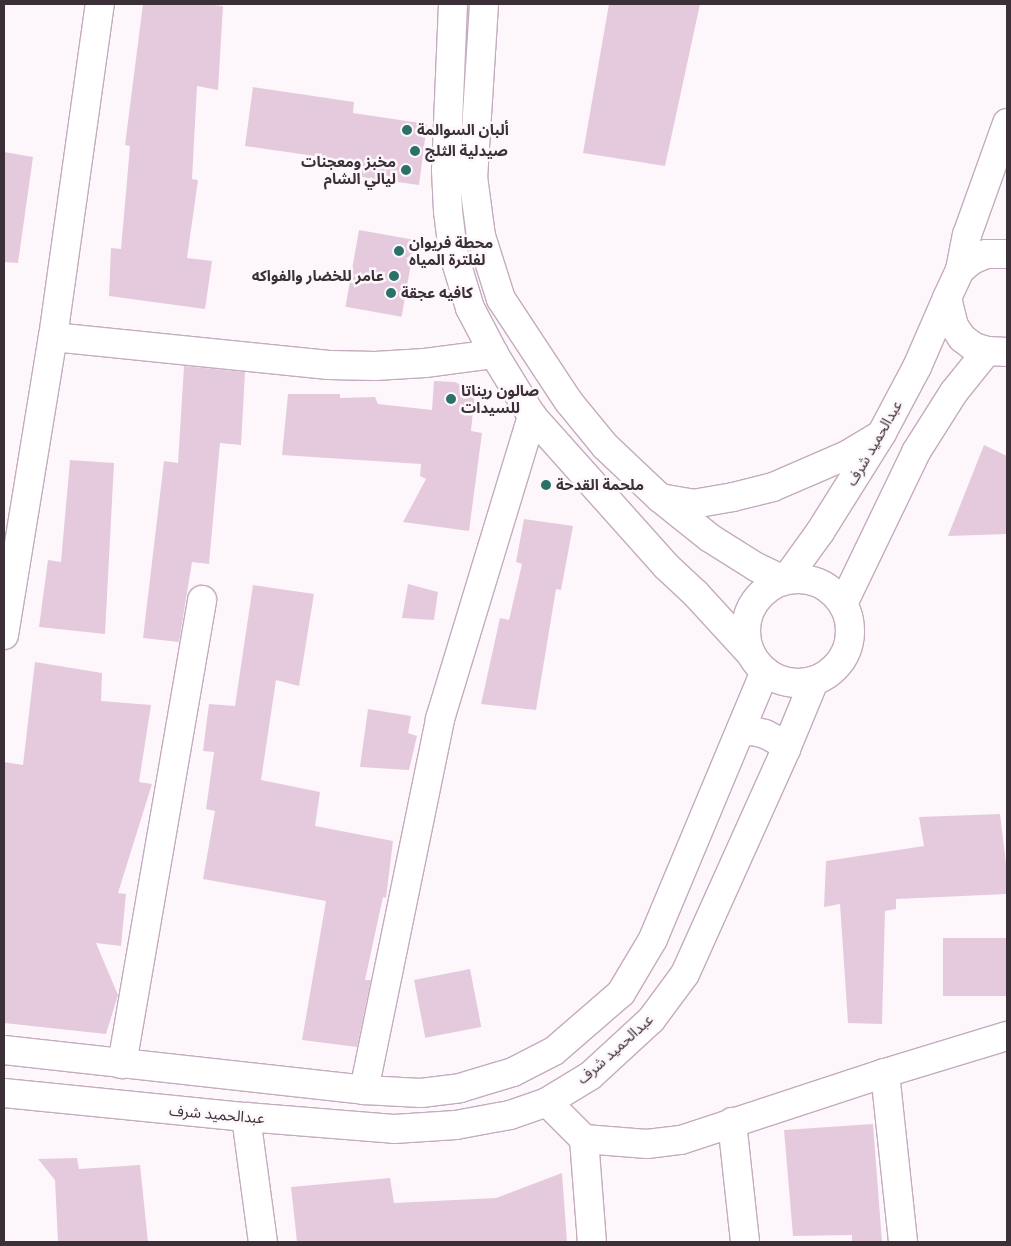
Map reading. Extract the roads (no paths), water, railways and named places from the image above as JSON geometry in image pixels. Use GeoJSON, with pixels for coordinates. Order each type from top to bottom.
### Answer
{"type":"FeatureCollection","features":[{"type":"Feature","properties":{"kind":"street"},"geometry":{"type":"LineString","coordinates":[[4,635],[53,337],[100,4]]}},
{"type":"Feature","properties":{"kind":"street"},"geometry":{"type":"LineString","coordinates":[[4,1050],[364,1090],[421,1093],[460,1088],[513,1072],[554,1051],[621,993],[653,939],[740,732],[758,662],[746,631],[750,609],[759,596],[770,586],[785,580],[813,580],[835,593],[843,604],[849,616],[849,643],[836,667],[814,681],[788,682],[776,678],[758,662],[696,594],[666,566],[532,416],[494,354],[470,308],[452,244],[446,170],[453,4]]}},
{"type":"Feature","properties":{"kind":"street"},"geometry":{"type":"LineString","coordinates":[[484,4],[473,177],[481,236],[501,299],[568,402],[605,446],[660,498],[710,538],[756,568],[785,580]]}},
{"type":"Feature","properties":{"kind":"street","name":"عبدالحميد شرف"},"geometry":{"type":"LineString","coordinates":[[785,580],[820,532],[882,434],[917,367],[960,270],[967,235],[1007,124]]}},
{"type":"Feature","properties":{"kind":"street"},"geometry":{"type":"LineString","coordinates":[[960,270],[972,260],[986,254],[1007,254]]}},
{"type":"Feature","properties":{"kind":"street"},"geometry":{"type":"LineString","coordinates":[[947,298],[954,326],[962,338],[974,346],[997,351]]}},
{"type":"Feature","properties":{"kind":"street"},"geometry":{"type":"LineString","coordinates":[[53,337],[329,364],[375,366],[425,363],[494,354]]}},
{"type":"Feature","properties":{"kind":"street"},"geometry":{"type":"LineString","coordinates":[[843,604],[916,452],[954,392],[997,351]]}},
{"type":"Feature","properties":{"kind":"street"},"geometry":{"type":"LineString","coordinates":[[364,1090],[440,719],[532,416]]}},
{"type":"Feature","properties":{"kind":"street"},"geometry":{"type":"LineString","coordinates":[[660,498],[693,504],[734,497],[773,486],[847,455],[882,434]]}},
{"type":"Feature","properties":{"kind":"street"},"geometry":{"type":"LineString","coordinates":[[122,1064],[202,600]]}},
{"type":"Feature","properties":{"kind":"street","name":"عبدالحميد شرف"},"geometry":{"type":"LineString","coordinates":[[4,1094],[394,1129],[456,1125],[510,1115],[546,1102],[590,1076],[650,1020],[685,974],[786,749],[814,681]]}},
{"type":"Feature","properties":{"kind":"street"},"geometry":{"type":"LineString","coordinates":[[740,732],[753,731],[765,734],[777,740],[786,749]]}},
{"type":"Feature","properties":{"kind":"street"},"geometry":{"type":"LineString","coordinates":[[546,1102],[584,1139],[647,1144],[681,1140],[885,1073],[1007,1036]]}},
{"type":"Feature","properties":{"kind":"street"},"geometry":{"type":"LineString","coordinates":[[885,1073],[904,1242]]}},
{"type":"Feature","properties":{"kind":"street"},"geometry":{"type":"LineString","coordinates":[[246,1117],[263,1242]]}},
{"type":"Feature","properties":{"kind":"street"},"geometry":{"type":"LineString","coordinates":[[732,1122],[745,1242]]}},
{"type":"Feature","properties":{"kind":"street"},"geometry":{"type":"LineString","coordinates":[[584,1139],[592,1242]]}},
{"type":"Feature","properties":{"kind":"place","name":"ألبان السوالمة"},"geometry":{"type":"Point","coordinates":[407,130]}},
{"type":"Feature","properties":{"kind":"place","name":"صيدلية الثلج"},"geometry":{"type":"Point","coordinates":[415,151]}},
{"type":"Feature","properties":{"kind":"place","name":"مخبز ومعجنات ليالي الشام"},"geometry":{"type":"Point","coordinates":[406,170]}},
{"type":"Feature","properties":{"kind":"place","name":"محطة فريوان لفلترة المياه"},"geometry":{"type":"Point","coordinates":[399,251]}},
{"type":"Feature","properties":{"kind":"place","name":"عامر للخضار والفواكه"},"geometry":{"type":"Point","coordinates":[394,276]}},
{"type":"Feature","properties":{"kind":"place","name":"كافيه عجقة"},"geometry":{"type":"Point","coordinates":[391,293]}},
{"type":"Feature","properties":{"kind":"place","name":"صالون ريناتا للسيدات"},"geometry":{"type":"Point","coordinates":[451,399]}},
{"type":"Feature","properties":{"kind":"place","name":"ملحمة القدحة"},"geometry":{"type":"Point","coordinates":[546,485]}}]}
